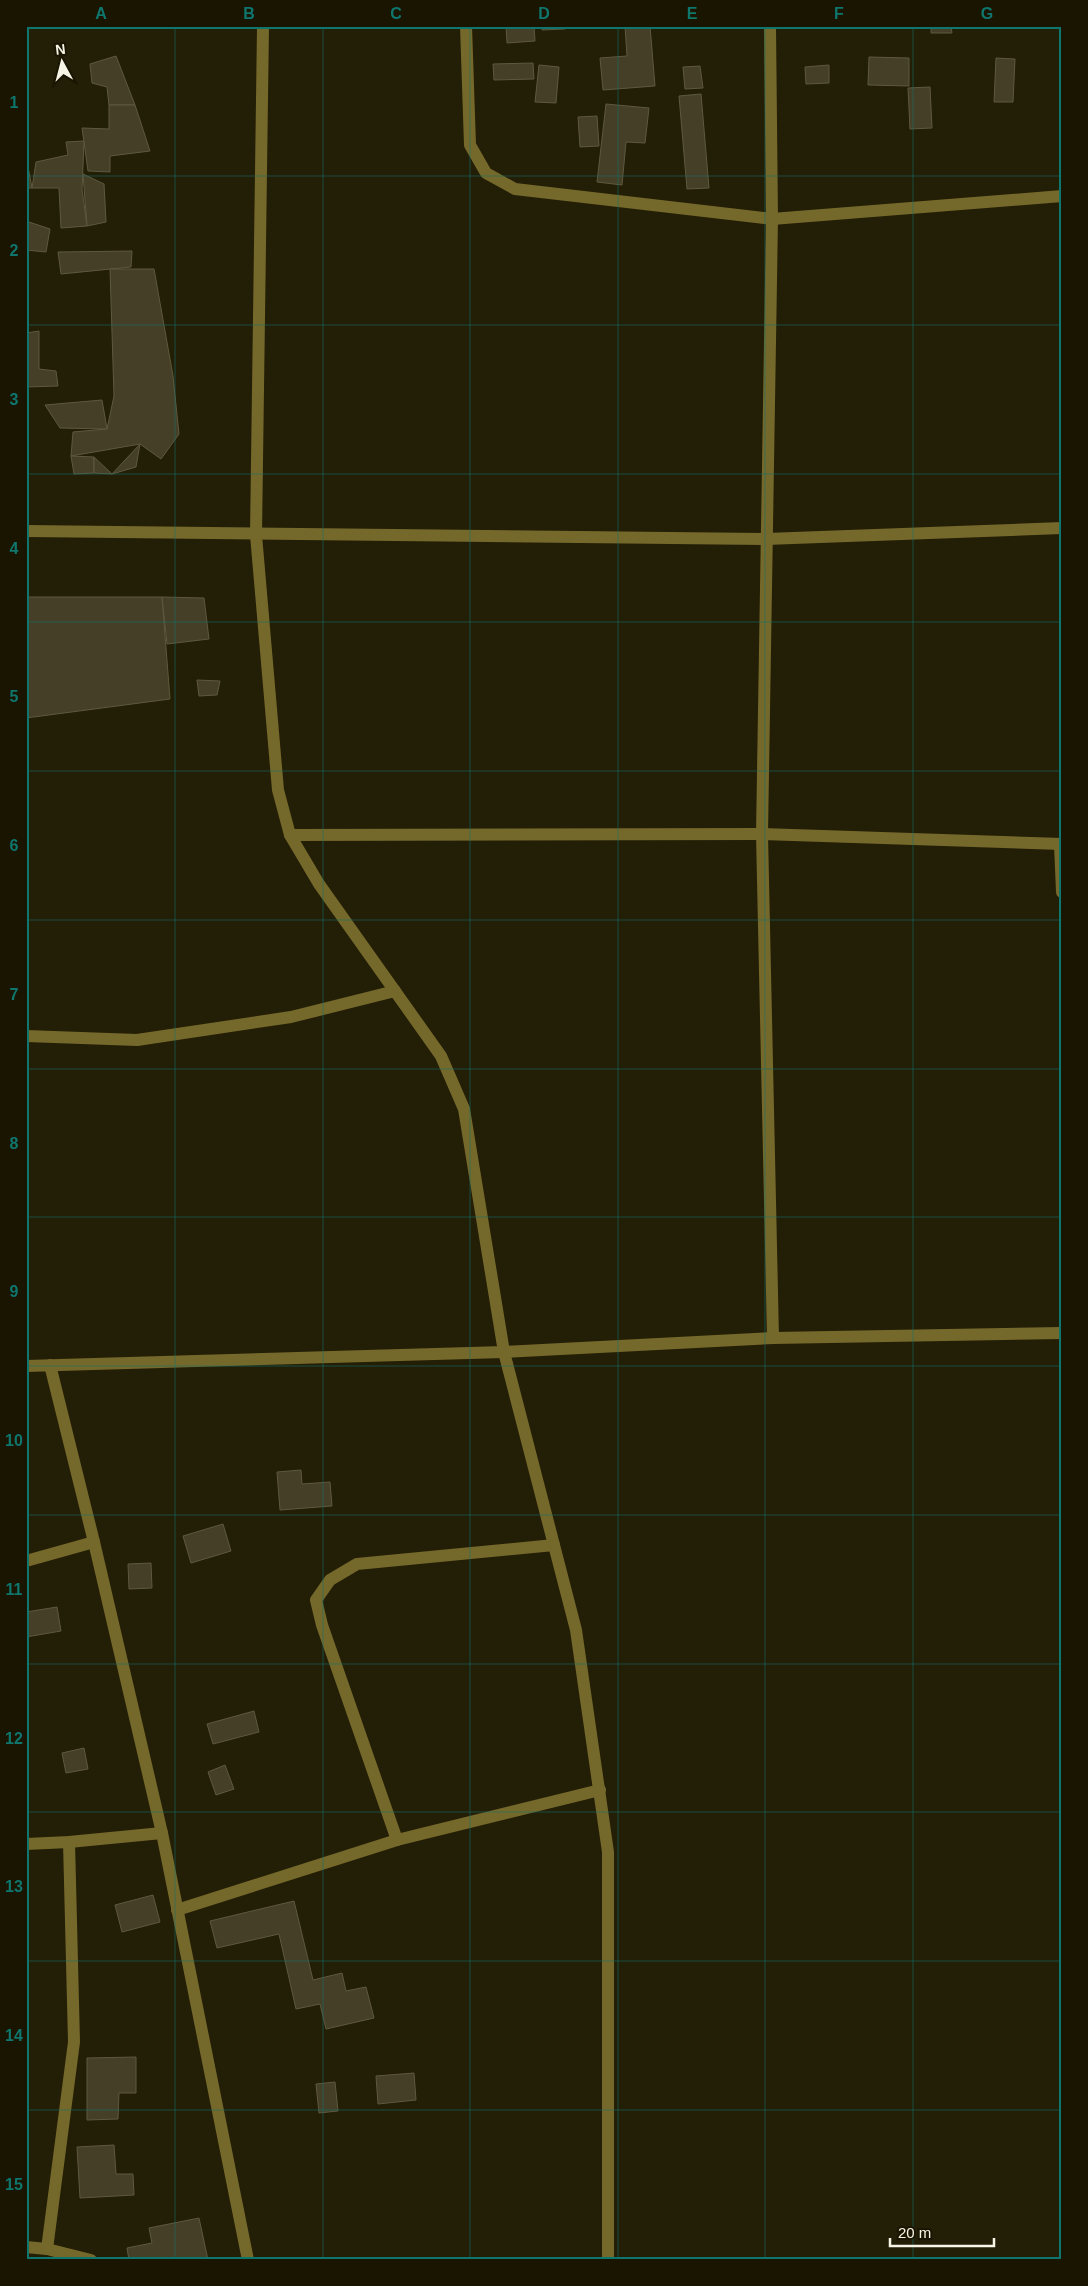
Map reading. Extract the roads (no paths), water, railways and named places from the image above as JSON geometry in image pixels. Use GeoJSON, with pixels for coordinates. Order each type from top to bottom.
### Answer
{"type":"FeatureCollection","features":[{"type":"Feature","properties":{"kind":"street"},"geometry":{"type":"LineString","coordinates":[[263,26],[256,535],[278,790],[290,835],[319,884],[441,1056],[464,1109],[504,1352],[576,1630],[608,1852],[608,2260]]}},
{"type":"Feature","properties":{"kind":"street"},"geometry":{"type":"LineString","coordinates":[[466,26],[470,145],[486,173],[515,189],[772,219],[1062,196]]}},
{"type":"Feature","properties":{"kind":"street"},"geometry":{"type":"LineString","coordinates":[[770,26],[772,219],[762,834],[773,1338]]}},
{"type":"Feature","properties":{"kind":"street"},"geometry":{"type":"LineString","coordinates":[[26,531],[256,535],[766,539],[1062,528]]}},
{"type":"Feature","properties":{"kind":"street"},"geometry":{"type":"LineString","coordinates":[[290,835],[762,834],[1061,844],[1062,892]]}},
{"type":"Feature","properties":{"kind":"street"},"geometry":{"type":"LineString","coordinates":[[26,1036],[137,1040],[291,1017],[395,991]]}},
{"type":"Feature","properties":{"kind":"street"},"geometry":{"type":"LineString","coordinates":[[26,1366],[504,1352],[773,1338],[1062,1333]]}},
{"type":"Feature","properties":{"kind":"street"},"geometry":{"type":"LineString","coordinates":[[50,1365],[94,1542],[162,1833],[248,2260]]}},
{"type":"Feature","properties":{"kind":"street"},"geometry":{"type":"LineString","coordinates":[[26,1562],[94,1542]]}},
{"type":"Feature","properties":{"kind":"street"},"geometry":{"type":"LineString","coordinates":[[397,1840],[322,1625],[316,1600],[330,1580],[357,1564],[554,1545]]}},
{"type":"Feature","properties":{"kind":"street"},"geometry":{"type":"LineString","coordinates":[[177,1910],[397,1840],[600,1790]]}},
{"type":"Feature","properties":{"kind":"street"},"geometry":{"type":"LineString","coordinates":[[26,1844],[162,1833]]}},
{"type":"Feature","properties":{"kind":"street"},"geometry":{"type":"LineString","coordinates":[[47,2249],[74,2042],[69,1842]]}},
{"type":"Feature","properties":{"kind":"street"},"geometry":{"type":"LineString","coordinates":[[26,2247],[47,2249],[91,2260]]}}]}
